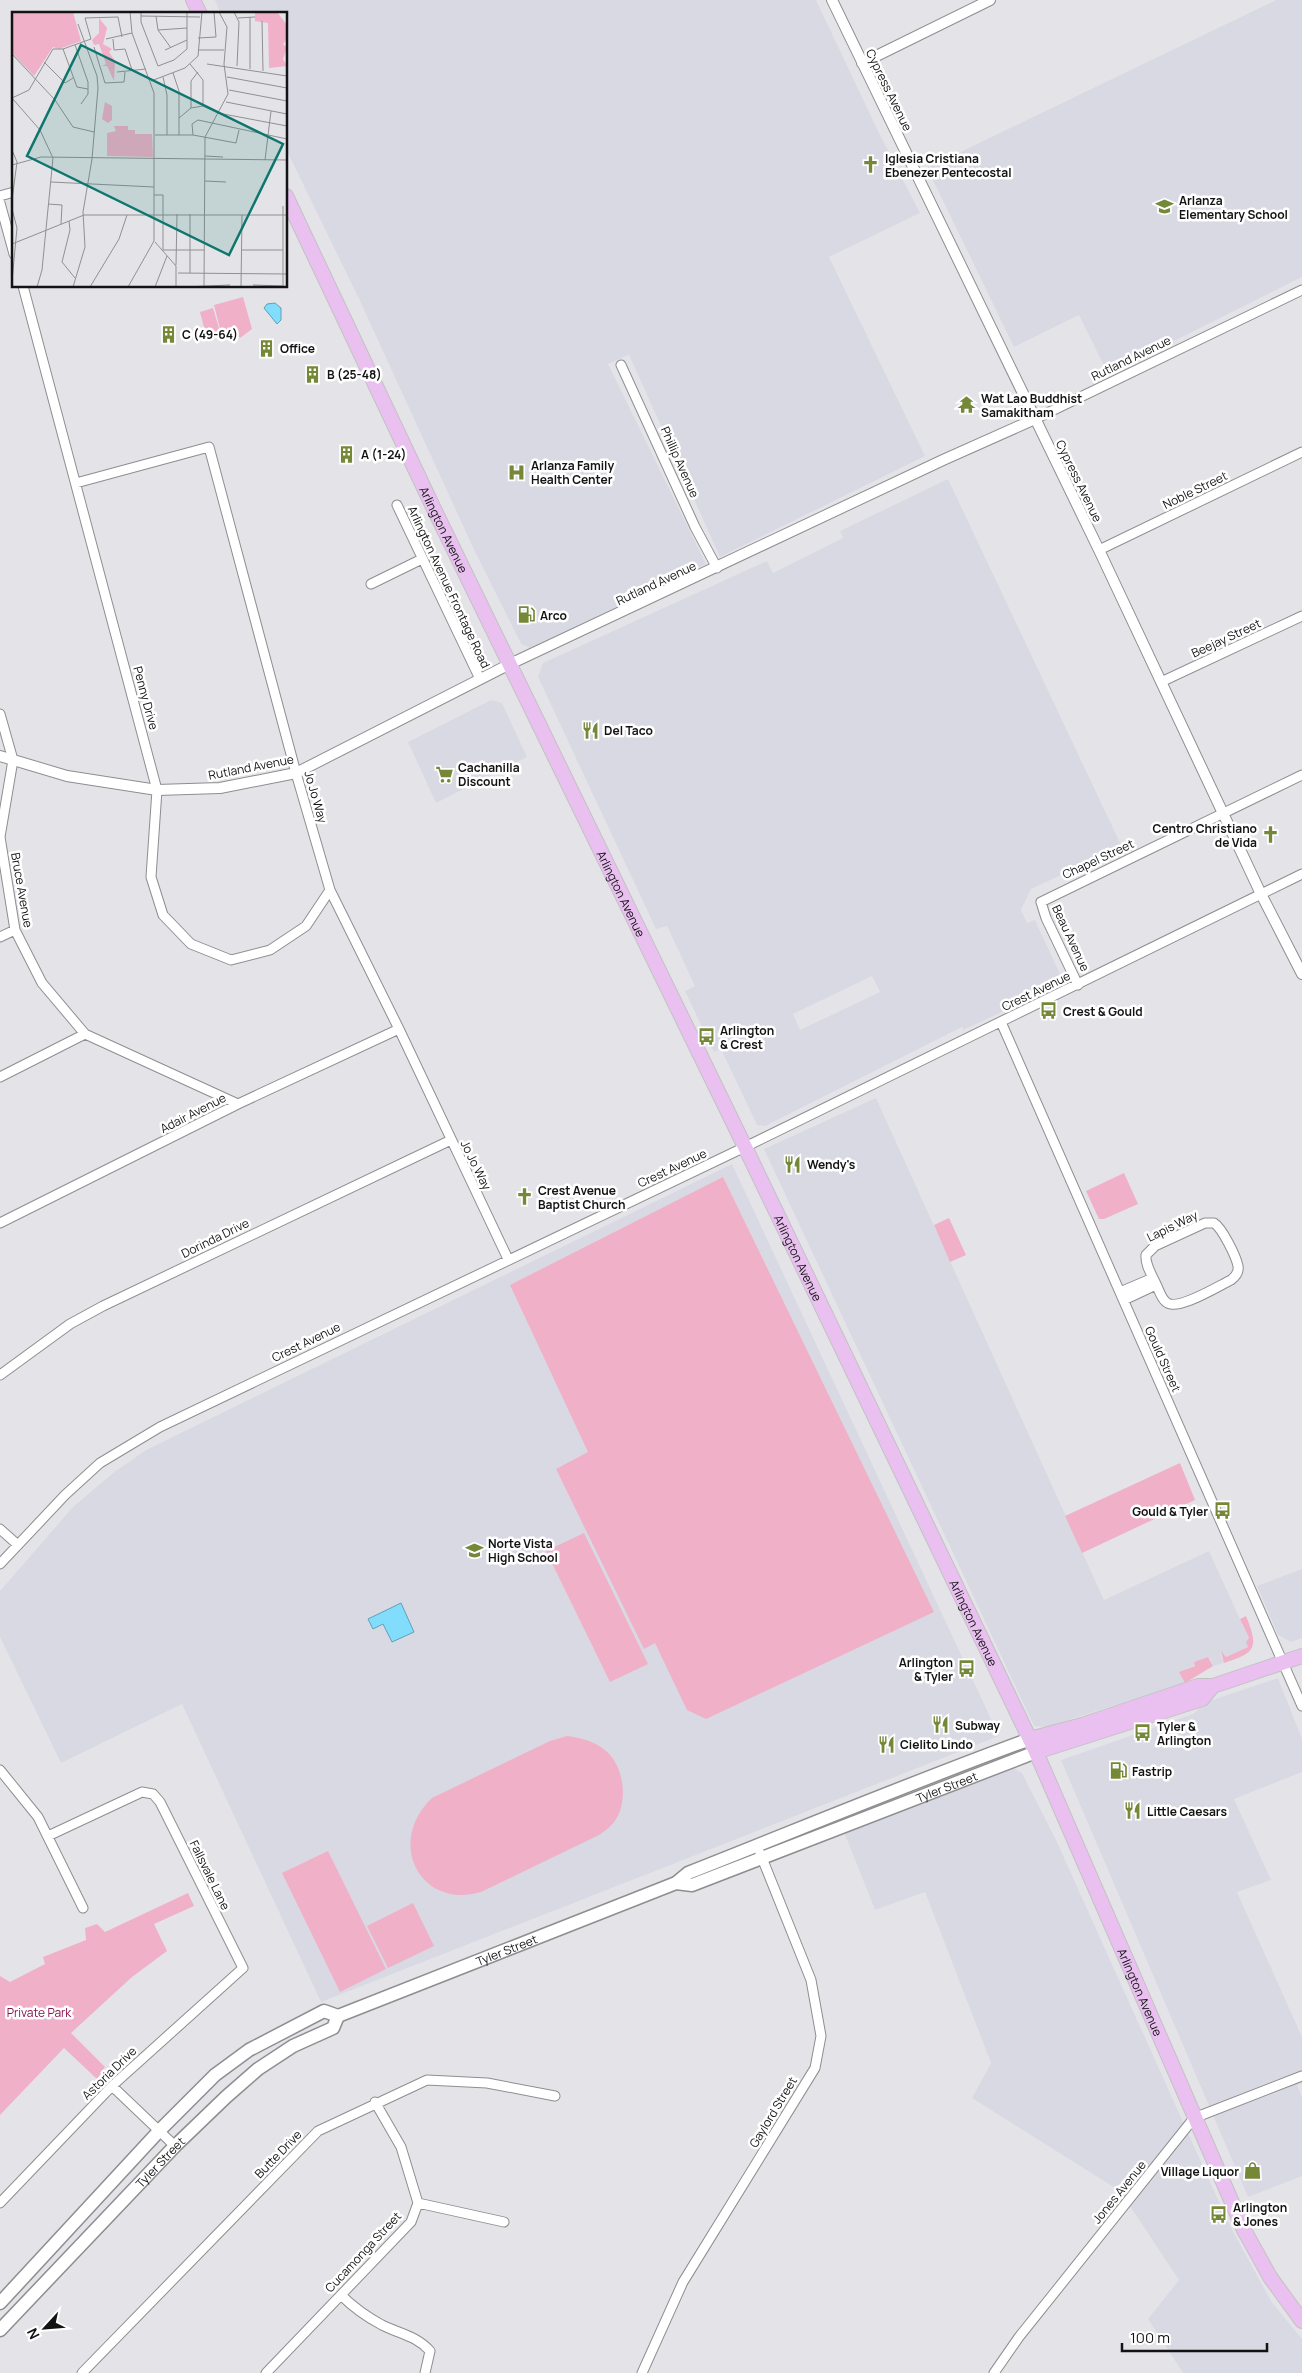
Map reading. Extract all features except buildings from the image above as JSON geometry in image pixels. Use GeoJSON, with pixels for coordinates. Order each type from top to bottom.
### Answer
{"type":"FeatureCollection","features":[{"type":"Feature","properties":{"kind":"main road"},"geometry":{"type":"LineString","coordinates":[[193,0],[199,12]]}},
{"type":"Feature","properties":{"kind":"main road","name":"Arlington Avenue"},"geometry":{"type":"LineString","coordinates":[[288,200],[1030,1739],[1244,2230],[1270,2277],[1302,2321]]}},
{"type":"Feature","properties":{"kind":"main road","name":"Tyler Street"},"geometry":{"type":"LineString","coordinates":[[0,2303],[160,2130],[215,2075],[249,2050],[324,2011],[338,2016],[676,1883],[692,1885],[759,1851],[889,1792],[1030,1739],[1082,1726],[1198,1686],[1213,1686],[1302,1656]]}},
{"type":"Feature","properties":{"kind":"main road","name":"Tyler Street"},"geometry":{"type":"LineString","coordinates":[[759,1851],[1036,1752],[1202,1699],[1213,1686]]}},
{"type":"Feature","properties":{"kind":"main road","name":"Tyler Street"},"geometry":{"type":"LineString","coordinates":[[0,2330],[175,2146],[226,2097],[258,2069],[293,2046],[333,2028],[338,2016]]}},
{"type":"Feature","properties":{"kind":"street","name":"Cypress Avenue"},"geometry":{"type":"LineString","coordinates":[[832,0],[1162,682],[1261,894],[1302,974]]}},
{"type":"Feature","properties":{"kind":"street"},"geometry":{"type":"LineString","coordinates":[[862,63],[990,0]]}},
{"type":"Feature","properties":{"kind":"street"},"geometry":{"type":"LineString","coordinates":[[0,203],[12,247]]}},
{"type":"Feature","properties":{"kind":"street","name":"Penny Drive"},"geometry":{"type":"LineString","coordinates":[[24,288],[157,790],[151,877],[163,915],[191,944],[231,960],[270,950],[306,926],[330,890]]}},
{"type":"Feature","properties":{"kind":"street","name":"Rutland Avenue"},"geometry":{"type":"LineString","coordinates":[[0,756],[67,776],[157,790],[220,788],[296,773],[510,664],[935,464],[1035,419],[1302,290]]}},
{"type":"Feature","properties":{"kind":"street","name":"Phillip Avenue"},"geometry":{"type":"LineString","coordinates":[[621,365],[717,568]]}},
{"type":"Feature","properties":{"kind":"street","name":"Jo Jo Way"},"geometry":{"type":"LineString","coordinates":[[76,483],[210,447],[296,773],[330,890],[399,1029],[508,1259]]}},
{"type":"Feature","properties":{"kind":"street","name":"Noble Street"},"geometry":{"type":"LineString","coordinates":[[1098,550],[1302,452]]}},
{"type":"Feature","properties":{"kind":"street","name":"Arlington Avenue Frontage Road"},"geometry":{"type":"LineString","coordinates":[[397,506],[480,679]]}},
{"type":"Feature","properties":{"kind":"street"},"geometry":{"type":"LineString","coordinates":[[371,584],[422,559]]}},
{"type":"Feature","properties":{"kind":"street","name":"Beejay Street"},"geometry":{"type":"LineString","coordinates":[[1162,682],[1302,616]]}},
{"type":"Feature","properties":{"kind":"street","name":"Bruce Avenue"},"geometry":{"type":"LineString","coordinates":[[0,714],[13,760],[0,837],[15,930],[42,983],[85,1034],[238,1104]]}},
{"type":"Feature","properties":{"kind":"street","name":"Chapel Street"},"geometry":{"type":"LineString","coordinates":[[1041,902],[1302,775]]}},
{"type":"Feature","properties":{"kind":"street","name":"Crest Avenue"},"geometry":{"type":"LineString","coordinates":[[0,1564],[90,1471],[139,1438],[508,1259],[745,1147],[1302,874]]}},
{"type":"Feature","properties":{"kind":"street","name":"Beau Avenue"},"geometry":{"type":"LineString","coordinates":[[1041,902],[1046,918],[1078,985]]}},
{"type":"Feature","properties":{"kind":"street"},"geometry":{"type":"LineString","coordinates":[[0,937],[15,930]]}},
{"type":"Feature","properties":{"kind":"street","name":"Gould Street"},"geometry":{"type":"LineString","coordinates":[[1001,1022],[1302,1706]]}},
{"type":"Feature","properties":{"kind":"street","name":"Adair Avenue"},"geometry":{"type":"LineString","coordinates":[[0,1223],[238,1104],[399,1029]]}},
{"type":"Feature","properties":{"kind":"street"},"geometry":{"type":"LineString","coordinates":[[0,1077],[85,1034]]}},
{"type":"Feature","properties":{"kind":"street","name":"Dorinda Drive"},"geometry":{"type":"LineString","coordinates":[[0,1374],[70,1324],[102,1306],[451,1140]]}},
{"type":"Feature","properties":{"kind":"street","name":"Lapis Way"},"geometry":{"type":"LineString","coordinates":[[1211,1222],[1222,1230],[1238,1266],[1238,1271],[1231,1280],[1182,1304],[1171,1304],[1164,1300],[1154,1281],[1146,1262],[1146,1255],[1154,1246],[1205,1223],[1211,1222]]}},
{"type":"Feature","properties":{"kind":"street"},"geometry":{"type":"LineString","coordinates":[[1122,1296],[1154,1281]]}},
{"type":"Feature","properties":{"kind":"street"},"geometry":{"type":"LineString","coordinates":[[0,1529],[18,1545]]}},
{"type":"Feature","properties":{"kind":"street"},"geometry":{"type":"LineString","coordinates":[[0,1771],[28,1802],[48,1836],[83,1908]]}},
{"type":"Feature","properties":{"kind":"street","name":"Fallsvale Lane"},"geometry":{"type":"LineString","coordinates":[[48,1836],[142,1792],[153,1794],[160,1802],[243,1968]]}},
{"type":"Feature","properties":{"kind":"street","name":"Gaylord Street"},"geometry":{"type":"LineString","coordinates":[[642,2373],[683,2282],[814,2068],[820,2036],[811,1980],[759,1851]]}},
{"type":"Feature","properties":{"kind":"street","name":"Astoria Drive"},"geometry":{"type":"LineString","coordinates":[[0,2203],[112,2086],[243,1968]]}},
{"type":"Feature","properties":{"kind":"street","name":"Jones Avenue"},"geometry":{"type":"LineString","coordinates":[[994,2373],[1018,2337],[1194,2118],[1302,2076]]}},
{"type":"Feature","properties":{"kind":"street","name":"Butte Drive"},"geometry":{"type":"LineString","coordinates":[[82,2373],[318,2131],[375,2102],[427,2080],[487,2083],[555,2096]]}},
{"type":"Feature","properties":{"kind":"street"},"geometry":{"type":"LineString","coordinates":[[112,2086],[175,2146]]}},
{"type":"Feature","properties":{"kind":"street"},"geometry":{"type":"LineString","coordinates":[[375,2102],[401,2147],[418,2203],[504,2222]]}},
{"type":"Feature","properties":{"kind":"street","name":"Cucamonga Street"},"geometry":{"type":"LineString","coordinates":[[266,2373],[410,2222],[418,2203]]}},
{"type":"Feature","properties":{"kind":"street"},"geometry":{"type":"LineString","coordinates":[[341,2295],[364,2314],[383,2326],[421,2340],[430,2351],[425,2373]]}},
{"type":"Feature","properties":{"kind":"shaded area"},"geometry":{"type":"Polygon","coordinates":[[[215,0],[816,0],[879,133],[920,213],[829,257],[925,456],[720,557],[629,355],[608,364],[706,564],[530,648],[521,644],[476,554],[360,301],[288,153],[288,12],[220,12],[215,0]]]}},
{"type":"Feature","properties":{"kind":"shaded area","name":"Arlanza Elementary School"},"geometry":{"type":"Polygon","coordinates":[[[1276,0],[1302,0],[1302,277],[1108,374],[1079,315],[1014,347],[927,168],[1276,0]]]}},
{"type":"Feature","properties":{"kind":"shaded area"},"geometry":{"type":"Polygon","coordinates":[[[948,479],[1122,847],[1031,889],[1021,910],[1027,923],[1035,920],[1061,976],[1056,987],[963,1030],[962,1027],[765,1126],[757,1125],[721,1049],[714,1052],[685,991],[695,986],[667,926],[656,929],[538,677],[543,663],[767,561],[773,573],[843,538],[840,531],[948,479]],[[872,976],[793,1014],[800,1030],[880,992],[872,976]]]}},
{"type":"Feature","properties":{"kind":"shaded area"},"geometry":{"type":"Polygon","coordinates":[[[491,700],[502,703],[527,757],[436,803],[408,742],[491,700]]]}},
{"type":"Feature","properties":{"kind":"shaded area"},"geometry":{"type":"Polygon","coordinates":[[[876,1098],[1104,1600],[1209,1551],[1249,1639],[1246,1642],[1248,1647],[1226,1657],[1220,1653],[1224,1663],[1213,1666],[1210,1658],[1194,1662],[1195,1665],[1180,1672],[1185,1683],[1046,1727],[1034,1726],[764,1149],[876,1098]]]}},
{"type":"Feature","properties":{"kind":"shaded area","name":"Norte Vista High School"},"geometry":{"type":"Polygon","coordinates":[[[732,1164],[999,1736],[321,2002],[182,1704],[61,1763],[0,1637],[0,1591],[72,1508],[113,1473],[146,1450],[732,1164]]]}},
{"type":"Feature","properties":{"kind":"shaded area"},"geometry":{"type":"Polygon","coordinates":[[[1302,1569],[1302,1638],[1291,1642],[1278,1635],[1257,1586],[1302,1569]]]}},
{"type":"Feature","properties":{"kind":"shaded area"},"geometry":{"type":"Polygon","coordinates":[[[1278,1678],[1302,1739],[1302,1772],[1234,1799],[1271,1880],[1237,1892],[1302,2037],[1302,2083],[1297,2085],[1302,2098],[1302,2176],[1248,2197],[1061,1760],[1193,1714],[1206,1702],[1278,1678]]]}},
{"type":"Feature","properties":{"kind":"shaded area"},"geometry":{"type":"Polygon","coordinates":[[[1011,1767],[1022,1773],[1056,1840],[1229,2224],[1271,2301],[1302,2339],[1302,2373],[1183,2373],[1148,2319],[1179,2280],[1120,2191],[972,2098],[991,2063],[925,1892],[875,1910],[844,1832],[1011,1767]]]}},
{"type":"Feature","properties":{"kind":"green space"},"geometry":{"type":"Polygon","coordinates":[[[243,297],[252,329],[240,338],[235,333],[222,337],[214,305],[243,297]]]}},
{"type":"Feature","properties":{"kind":"green space"},"geometry":{"type":"Polygon","coordinates":[[[213,308],[221,335],[207,339],[200,312],[213,308]]]}},
{"type":"Feature","properties":{"kind":"green space"},"geometry":{"type":"Polygon","coordinates":[[[1124,1173],[1138,1204],[1104,1219],[1099,1219],[1086,1191],[1124,1173]]]}},
{"type":"Feature","properties":{"kind":"green space"},"geometry":{"type":"Polygon","coordinates":[[[723,1177],[934,1612],[706,1719],[687,1710],[655,1643],[644,1649],[556,1469],[588,1452],[510,1285],[723,1177]]]}},
{"type":"Feature","properties":{"kind":"green space"},"geometry":{"type":"Polygon","coordinates":[[[949,1218],[966,1255],[950,1262],[934,1225],[949,1218]]]}},
{"type":"Feature","properties":{"kind":"green space"},"geometry":{"type":"Polygon","coordinates":[[[1180,1463],[1195,1500],[1082,1553],[1065,1516],[1180,1463]]]}},
{"type":"Feature","properties":{"kind":"green space"},"geometry":{"type":"Polygon","coordinates":[[[584,1533],[648,1664],[610,1682],[546,1551],[584,1533]]]}},
{"type":"Feature","properties":{"kind":"green space"},"geometry":{"type":"Polygon","coordinates":[[[1246,1616],[1253,1635],[1252,1648],[1243,1656],[1224,1663],[1221,1651],[1226,1657],[1248,1647],[1246,1642],[1249,1638],[1240,1619],[1246,1616]]]}},
{"type":"Feature","properties":{"kind":"green space"},"geometry":{"type":"Polygon","coordinates":[[[1208,1657],[1213,1666],[1185,1683],[1179,1672],[1195,1666],[1194,1662],[1208,1657]]]}},
{"type":"Feature","properties":{"kind":"green space"},"geometry":{"type":"Polygon","coordinates":[[[567,1736],[593,1742],[606,1751],[617,1765],[622,1784],[622,1802],[616,1819],[610,1826],[599,1835],[481,1892],[459,1895],[441,1891],[426,1882],[416,1868],[411,1851],[412,1833],[418,1815],[432,1798],[550,1741],[567,1736]]]}},
{"type":"Feature","properties":{"kind":"green space"},"geometry":{"type":"Polygon","coordinates":[[[328,1851],[386,1969],[340,1992],[282,1873],[328,1851]]]}},
{"type":"Feature","properties":{"kind":"green space","name":"Private Park"},"geometry":{"type":"Polygon","coordinates":[[[188,1893],[194,1906],[154,1924],[167,1951],[132,1977],[71,2033],[105,2067],[97,2079],[64,2048],[0,2115],[0,1976],[10,1982],[45,1964],[43,1957],[86,1940],[85,1928],[97,1924],[105,1932],[188,1893]]]}},
{"type":"Feature","properties":{"kind":"green space"},"geometry":{"type":"Polygon","coordinates":[[[413,1903],[434,1946],[388,1968],[367,1926],[413,1903]]]}},
{"type":"Feature","properties":{"kind":"water"},"geometry":{"type":"Polygon","coordinates":[[[275,303],[281,308],[281,320],[277,324],[264,308],[267,304],[275,303]]]}},
{"type":"Feature","properties":{"kind":"water"},"geometry":{"type":"Polygon","coordinates":[[[401,1603],[414,1632],[392,1642],[383,1624],[373,1629],[368,1619],[401,1603]]]}},
{"type":"Feature","properties":{"kind":"place","name":"Iglesia Cristiana Ebenezer Pentecostal"},"geometry":{"type":"Point","coordinates":[871,165]}},
{"type":"Feature","properties":{"kind":"place","name":"Arlanza Elementary School"},"geometry":{"type":"Point","coordinates":[1165,207]}},
{"type":"Feature","properties":{"kind":"place","name":"C (49-64)"},"geometry":{"type":"Point","coordinates":[168,334]}},
{"type":"Feature","properties":{"kind":"place","name":"Office"},"geometry":{"type":"Point","coordinates":[266,348]}},
{"type":"Feature","properties":{"kind":"place","name":"B (25-48)"},"geometry":{"type":"Point","coordinates":[313,374]}},
{"type":"Feature","properties":{"kind":"place","name":"Wat Lao Buddhist Samakitham"},"geometry":{"type":"Point","coordinates":[967,405]}},
{"type":"Feature","properties":{"kind":"place","name":"A (1-24)"},"geometry":{"type":"Point","coordinates":[347,454]}},
{"type":"Feature","properties":{"kind":"place","name":"Arlanza Family Health Center"},"geometry":{"type":"Point","coordinates":[517,472]}},
{"type":"Feature","properties":{"kind":"place","name":"Arco"},"geometry":{"type":"Point","coordinates":[526,615]}},
{"type":"Feature","properties":{"kind":"place","name":"Del Taco"},"geometry":{"type":"Point","coordinates":[590,730]}},
{"type":"Feature","properties":{"kind":"place","name":"Cachanilla Discount"},"geometry":{"type":"Point","coordinates":[444,774]}},
{"type":"Feature","properties":{"kind":"place","name":"Centro Christiano de Vida"},"geometry":{"type":"Point","coordinates":[1271,835]}},
{"type":"Feature","properties":{"kind":"place","name":"Crest & Gould"},"geometry":{"type":"Point","coordinates":[1049,1011]}},
{"type":"Feature","properties":{"kind":"place","name":"Arlington & Crest"},"geometry":{"type":"Point","coordinates":[706,1037]}},
{"type":"Feature","properties":{"kind":"place","name":"Wendy's"},"geometry":{"type":"Point","coordinates":[793,1164]}},
{"type":"Feature","properties":{"kind":"place","name":"Crest Avenue Baptist Church"},"geometry":{"type":"Point","coordinates":[524,1197]}},
{"type":"Feature","properties":{"kind":"place","name":"Gould & Tyler"},"geometry":{"type":"Point","coordinates":[1222,1511]}},
{"type":"Feature","properties":{"kind":"place","name":"Norte Vista High School"},"geometry":{"type":"Point","coordinates":[474,1550]}},
{"type":"Feature","properties":{"kind":"place","name":"Arlington & Tyler"},"geometry":{"type":"Point","coordinates":[967,1669]}},
{"type":"Feature","properties":{"kind":"place","name":"Subway"},"geometry":{"type":"Point","coordinates":[941,1725]}},
{"type":"Feature","properties":{"kind":"place","name":"Tyler & Arlington"},"geometry":{"type":"Point","coordinates":[1143,1733]}},
{"type":"Feature","properties":{"kind":"place","name":"Cielito Lindo"},"geometry":{"type":"Point","coordinates":[886,1744]}},
{"type":"Feature","properties":{"kind":"place","name":"Fastrip"},"geometry":{"type":"Point","coordinates":[1118,1771]}},
{"type":"Feature","properties":{"kind":"place","name":"Little Caesars"},"geometry":{"type":"Point","coordinates":[1133,1811]}},
{"type":"Feature","properties":{"kind":"place","name":"Village Liquor"},"geometry":{"type":"Point","coordinates":[1253,2171]}},
{"type":"Feature","properties":{"kind":"place","name":"Arlington & Jones"},"geometry":{"type":"Point","coordinates":[1219,2214]}}]}
